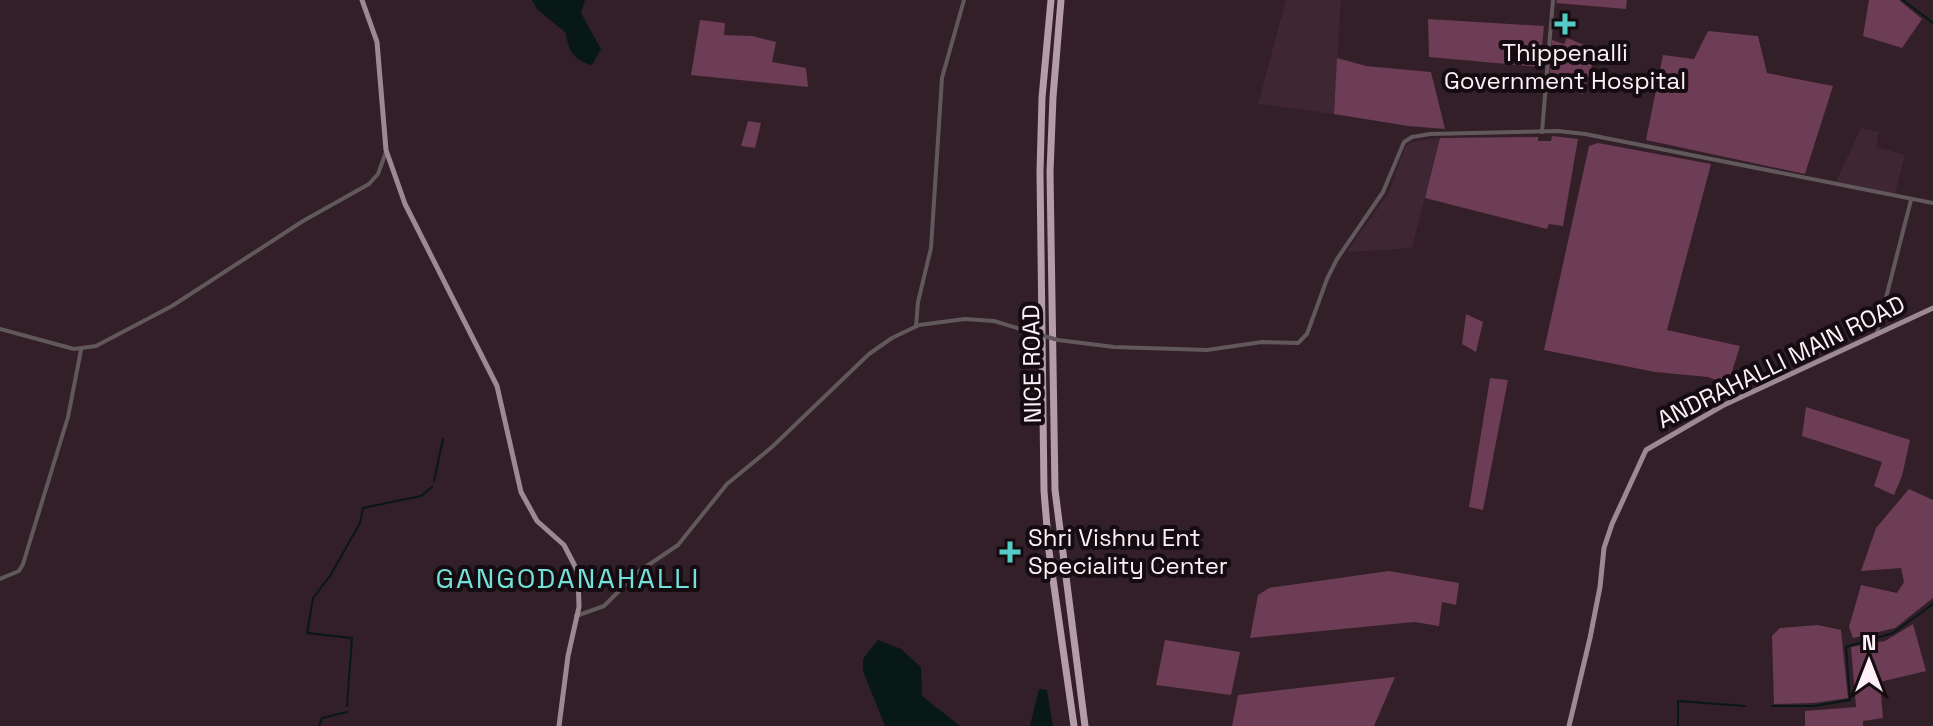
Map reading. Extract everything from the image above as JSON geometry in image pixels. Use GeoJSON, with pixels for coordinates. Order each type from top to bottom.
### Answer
{"type":"FeatureCollection","features":[{"type":"Feature","properties":{"kind":"highway","name":"NICE ROAD"},"geometry":{"type":"LineString","coordinates":[[1051,0],[1042,98],[1040,172],[1044,491],[1049,551],[1074,726]]}},
{"type":"Feature","properties":{"kind":"highway","name":"NICE ROAD"},"geometry":{"type":"LineString","coordinates":[[1061,0],[1050,184],[1055,490],[1085,726]]}},
{"type":"Feature","properties":{"kind":"main road"},"geometry":{"type":"LineString","coordinates":[[362,0],[377,42],[386,150],[417,231],[497,386],[521,492],[537,521],[563,543],[574,560],[579,583],[579,607],[568,656],[559,726]]}},
{"type":"Feature","properties":{"kind":"main road","name":"ANDRAHALLI MAIN ROAD"},"geometry":{"type":"LineString","coordinates":[[1569,726],[1590,638],[1604,548],[1646,450],[1722,406],[1933,308]]}},
{"type":"Feature","properties":{"kind":"street"},"geometry":{"type":"LineString","coordinates":[[916,326],[918,302],[931,248],[942,78],[964,0]]}},
{"type":"Feature","properties":{"kind":"street"},"geometry":{"type":"LineString","coordinates":[[1542,132],[1553,0]]}},
{"type":"Feature","properties":{"kind":"street"},"geometry":{"type":"LineString","coordinates":[[576,616],[604,606],[638,572],[676,546],[727,484],[772,447],[874,350],[916,326],[979,319],[1058,340],[1114,347],[1207,350],[1262,342],[1298,343],[1307,334],[1337,259],[1383,192],[1404,142],[1412,137],[1444,133],[1585,134],[1933,203]]}},
{"type":"Feature","properties":{"kind":"street"},"geometry":{"type":"LineString","coordinates":[[0,329],[81,350],[96,346],[167,309],[303,221],[369,184],[378,174],[386,150]]}},
{"type":"Feature","properties":{"kind":"street"},"geometry":{"type":"LineString","coordinates":[[1877,333],[1911,199]]}},
{"type":"Feature","properties":{"kind":"street"},"geometry":{"type":"LineString","coordinates":[[0,579],[19,571],[23,564],[68,417],[81,350]]}},
{"type":"Feature","properties":{"kind":"shaded area"},"geometry":{"type":"Polygon","coordinates":[[[532,0],[585,0],[581,13],[601,49],[592,65],[576,58],[568,45],[566,33],[537,9],[532,0]]]}},
{"type":"Feature","properties":{"kind":"shaded area"},"geometry":{"type":"Polygon","coordinates":[[[1286,0],[1341,0],[1334,114],[1258,104],[1286,0]]]}},
{"type":"Feature","properties":{"kind":"shaded area"},"geometry":{"type":"Polygon","coordinates":[[[1557,0],[1627,0],[1626,9],[1556,3],[1557,0]]]}},
{"type":"Feature","properties":{"kind":"shaded area"},"geometry":{"type":"Polygon","coordinates":[[[1869,0],[1899,0],[1922,19],[1902,48],[1863,36],[1869,0]]]}},
{"type":"Feature","properties":{"kind":"shaded area"},"geometry":{"type":"Polygon","coordinates":[[[1428,19],[1544,26],[1540,67],[1429,57],[1428,19]]]}},
{"type":"Feature","properties":{"kind":"shaded area"},"geometry":{"type":"Polygon","coordinates":[[[700,20],[725,23],[724,35],[752,36],[776,42],[772,62],[806,68],[808,87],[691,75],[700,20]]]}},
{"type":"Feature","properties":{"kind":"shaded area"},"geometry":{"type":"Polygon","coordinates":[[[1708,31],[1758,36],[1767,73],[1833,86],[1805,174],[1646,140],[1663,55],[1694,59],[1708,31]]]}},
{"type":"Feature","properties":{"kind":"shaded area"},"geometry":{"type":"Polygon","coordinates":[[[1567,38],[1597,50],[1583,94],[1549,85],[1552,40],[1564,44],[1567,38]]]}},
{"type":"Feature","properties":{"kind":"shaded area"},"geometry":{"type":"Polygon","coordinates":[[[1337,58],[1366,66],[1431,72],[1445,129],[1334,114],[1337,58]]]}},
{"type":"Feature","properties":{"kind":"shaded area"},"geometry":{"type":"Polygon","coordinates":[[[748,121],[761,123],[755,148],[741,146],[748,121]]]}},
{"type":"Feature","properties":{"kind":"shaded area"},"geometry":{"type":"Polygon","coordinates":[[[1861,128],[1879,132],[1876,147],[1905,155],[1895,194],[1836,182],[1861,128]]]}},
{"type":"Feature","properties":{"kind":"shaded area"},"geometry":{"type":"Polygon","coordinates":[[[1552,136],[1578,139],[1563,226],[1549,224],[1547,229],[1425,198],[1440,138],[1538,137],[1538,141],[1551,141],[1552,136]]]}},
{"type":"Feature","properties":{"kind":"shaded area"},"geometry":{"type":"Polygon","coordinates":[[[1440,138],[1412,248],[1347,252],[1389,192],[1405,147],[1411,142],[1440,138]]]}},
{"type":"Feature","properties":{"kind":"shaded area"},"geometry":{"type":"Polygon","coordinates":[[[1598,143],[1711,164],[1667,330],[1740,346],[1728,384],[1708,377],[1655,372],[1544,350],[1589,146],[1598,143]]]}},
{"type":"Feature","properties":{"kind":"shaded area"},"geometry":{"type":"Polygon","coordinates":[[[1466,314],[1483,322],[1476,352],[1462,344],[1466,314]]]}},
{"type":"Feature","properties":{"kind":"shaded area"},"geometry":{"type":"Polygon","coordinates":[[[1490,378],[1508,380],[1483,510],[1469,507],[1490,378]]]}},
{"type":"Feature","properties":{"kind":"shaded area"},"geometry":{"type":"Polygon","coordinates":[[[1806,407],[1910,440],[1894,495],[1874,486],[1882,462],[1802,436],[1806,407]]]}},
{"type":"Feature","properties":{"kind":"shaded area"},"geometry":{"type":"Polygon","coordinates":[[[1909,489],[1933,500],[1933,598],[1895,628],[1853,638],[1849,627],[1861,585],[1897,593],[1904,582],[1901,568],[1861,571],[1876,528],[1909,489]]]}},
{"type":"Feature","properties":{"kind":"shaded area"},"geometry":{"type":"Polygon","coordinates":[[[1389,571],[1459,583],[1456,605],[1442,602],[1439,626],[1414,622],[1250,638],[1258,595],[1269,588],[1389,571]]]}},
{"type":"Feature","properties":{"kind":"shaded area"},"geometry":{"type":"Polygon","coordinates":[[[1913,624],[1926,671],[1880,682],[1883,718],[1863,721],[1863,726],[1805,726],[1805,711],[1856,707],[1851,647],[1885,641],[1913,624]]]}},
{"type":"Feature","properties":{"kind":"shaded area"},"geometry":{"type":"Polygon","coordinates":[[[1818,625],[1841,630],[1848,698],[1774,704],[1772,636],[1780,628],[1818,625]]]}},
{"type":"Feature","properties":{"kind":"shaded area"},"geometry":{"type":"Polygon","coordinates":[[[878,640],[901,649],[921,667],[922,696],[960,726],[885,726],[863,671],[863,659],[878,640]]]}},
{"type":"Feature","properties":{"kind":"shaded area"},"geometry":{"type":"Polygon","coordinates":[[[1165,640],[1240,652],[1231,695],[1156,685],[1165,640]]]}},
{"type":"Feature","properties":{"kind":"shaded area"},"geometry":{"type":"Polygon","coordinates":[[[1395,677],[1374,726],[1232,726],[1238,695],[1395,677]]]}},
{"type":"Feature","properties":{"kind":"shaded area"},"geometry":{"type":"Polygon","coordinates":[[[1039,689],[1047,690],[1053,726],[1030,726],[1039,689]]]}},
{"type":"Feature","properties":{"kind":"waterway"},"geometry":{"type":"LineString","coordinates":[[1903,0],[1933,23]]}},
{"type":"Feature","properties":{"kind":"waterway"},"geometry":{"type":"LineString","coordinates":[[434,481],[443,439]]}},
{"type":"Feature","properties":{"kind":"waterway"},"geometry":{"type":"LineString","coordinates":[[347,706],[352,638],[307,633],[313,598],[330,576],[360,523],[363,508],[421,496],[432,487]]}},
{"type":"Feature","properties":{"kind":"waterway"},"geometry":{"type":"LineString","coordinates":[[1772,706],[1814,706],[1850,700],[1846,647],[1893,633],[1933,604]]}},
{"type":"Feature","properties":{"kind":"waterway"},"geometry":{"type":"LineString","coordinates":[[1678,726],[1678,701],[1745,706]]}},
{"type":"Feature","properties":{"kind":"waterway"},"geometry":{"type":"LineString","coordinates":[[319,726],[322,718],[347,712]]}},
{"type":"Feature","properties":{"kind":"place","name":"Thippenalli Government Hospital"},"geometry":{"type":"Point","coordinates":[1565,24]}},
{"type":"Feature","properties":{"kind":"place","name":"Shri Vishnu Ent Speciality Center"},"geometry":{"type":"Point","coordinates":[1010,552]}},
{"type":"Feature","properties":{"kind":"district","name":"GANGODANAHALLI"},"geometry":{"type":"Point","coordinates":[568,578]}}]}
